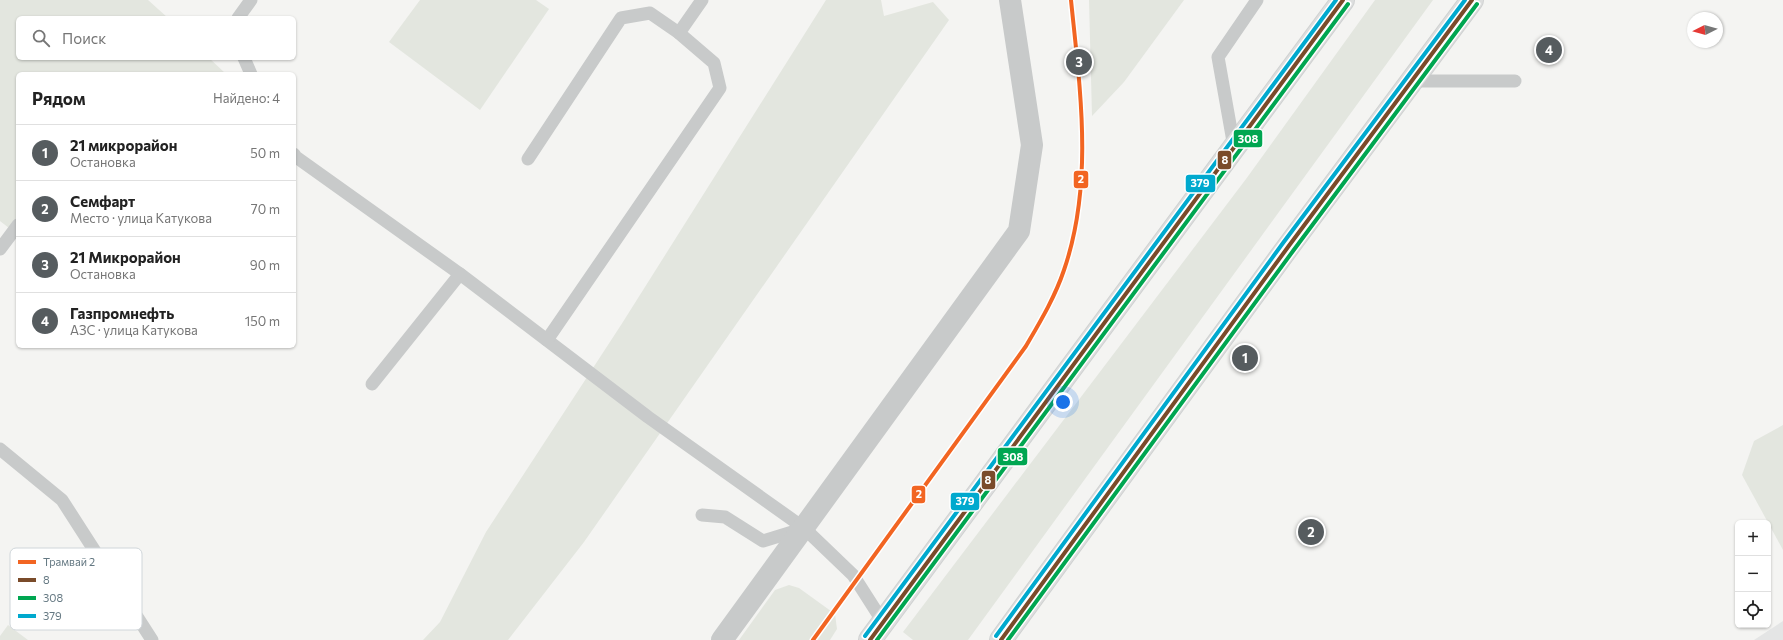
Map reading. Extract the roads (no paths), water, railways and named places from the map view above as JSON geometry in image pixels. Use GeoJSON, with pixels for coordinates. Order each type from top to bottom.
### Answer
{"type":"FeatureCollection","features":[{"type":"Feature","properties":{"kind":"main road"},"geometry":{"type":"LineString","coordinates":[[870,640],[1342,0]]}},
{"type":"Feature","properties":{"kind":"main road"},"geometry":{"type":"LineString","coordinates":[[1001,640],[1288,247],[1472,0]]}},
{"type":"Feature","properties":{"kind":"street"},"geometry":{"type":"LineString","coordinates":[[722,640],[1019,231],[1032,145],[1010,0]]}},
{"type":"Feature","properties":{"kind":"lane"},"geometry":{"type":"LineString","coordinates":[[239,16],[251,0]]}},
{"type":"Feature","properties":{"kind":"lane"},"geometry":{"type":"LineString","coordinates":[[679,33],[702,0]]}},
{"type":"Feature","properties":{"kind":"lane"},"geometry":{"type":"LineString","coordinates":[[1234,146],[1218,58],[1257,0]]}},
{"type":"Feature","properties":{"kind":"lane"},"geometry":{"type":"LineString","coordinates":[[528,159],[621,18],[650,12],[679,33],[714,63],[720,88],[547,340]]}},
{"type":"Feature","properties":{"kind":"lane"},"geometry":{"type":"LineString","coordinates":[[245,60],[251,72]]}},
{"type":"Feature","properties":{"kind":"lane"},"geometry":{"type":"LineString","coordinates":[[1413,81],[1516,81]]}},
{"type":"Feature","properties":{"kind":"lane"},"geometry":{"type":"LineString","coordinates":[[296,157],[460,274],[648,417],[804,528],[853,574],[883,622]]}},
{"type":"Feature","properties":{"kind":"lane"},"geometry":{"type":"LineString","coordinates":[[0,249],[16,228]]}},
{"type":"Feature","properties":{"kind":"lane"},"geometry":{"type":"LineString","coordinates":[[372,384],[460,274]]}},
{"type":"Feature","properties":{"kind":"lane"},"geometry":{"type":"LineString","coordinates":[[0,449],[62,500],[93,548]]}},
{"type":"Feature","properties":{"kind":"lane"},"geometry":{"type":"LineString","coordinates":[[702,515],[725,517],[763,541],[804,528]]}},
{"type":"Feature","properties":{"kind":"lane"},"geometry":{"type":"LineString","coordinates":[[142,624],[152,640]]}},
{"type":"Feature","properties":{"kind":"tram line","name":"2"},"geometry":{"type":"LineString","coordinates":[[813,640],[1026,346],[1056,290],[1064,270],[1073,237],[1079,204],[1082,170],[1081,102],[1071,0]]}},
{"type":"Feature","properties":{"kind":"place","name":"Газпромнефть"},"geometry":{"type":"Point","coordinates":[1549,50]}},
{"type":"Feature","properties":{"kind":"place","name":"21 Микрорайон"},"geometry":{"type":"Point","coordinates":[1079,62]}},
{"type":"Feature","properties":{"kind":"place","name":"21 микрорайон"},"geometry":{"type":"Point","coordinates":[1245,358]}},
{"type":"Feature","properties":{"kind":"place","name":"Семфарт"},"geometry":{"type":"Point","coordinates":[1311,532]}}]}
